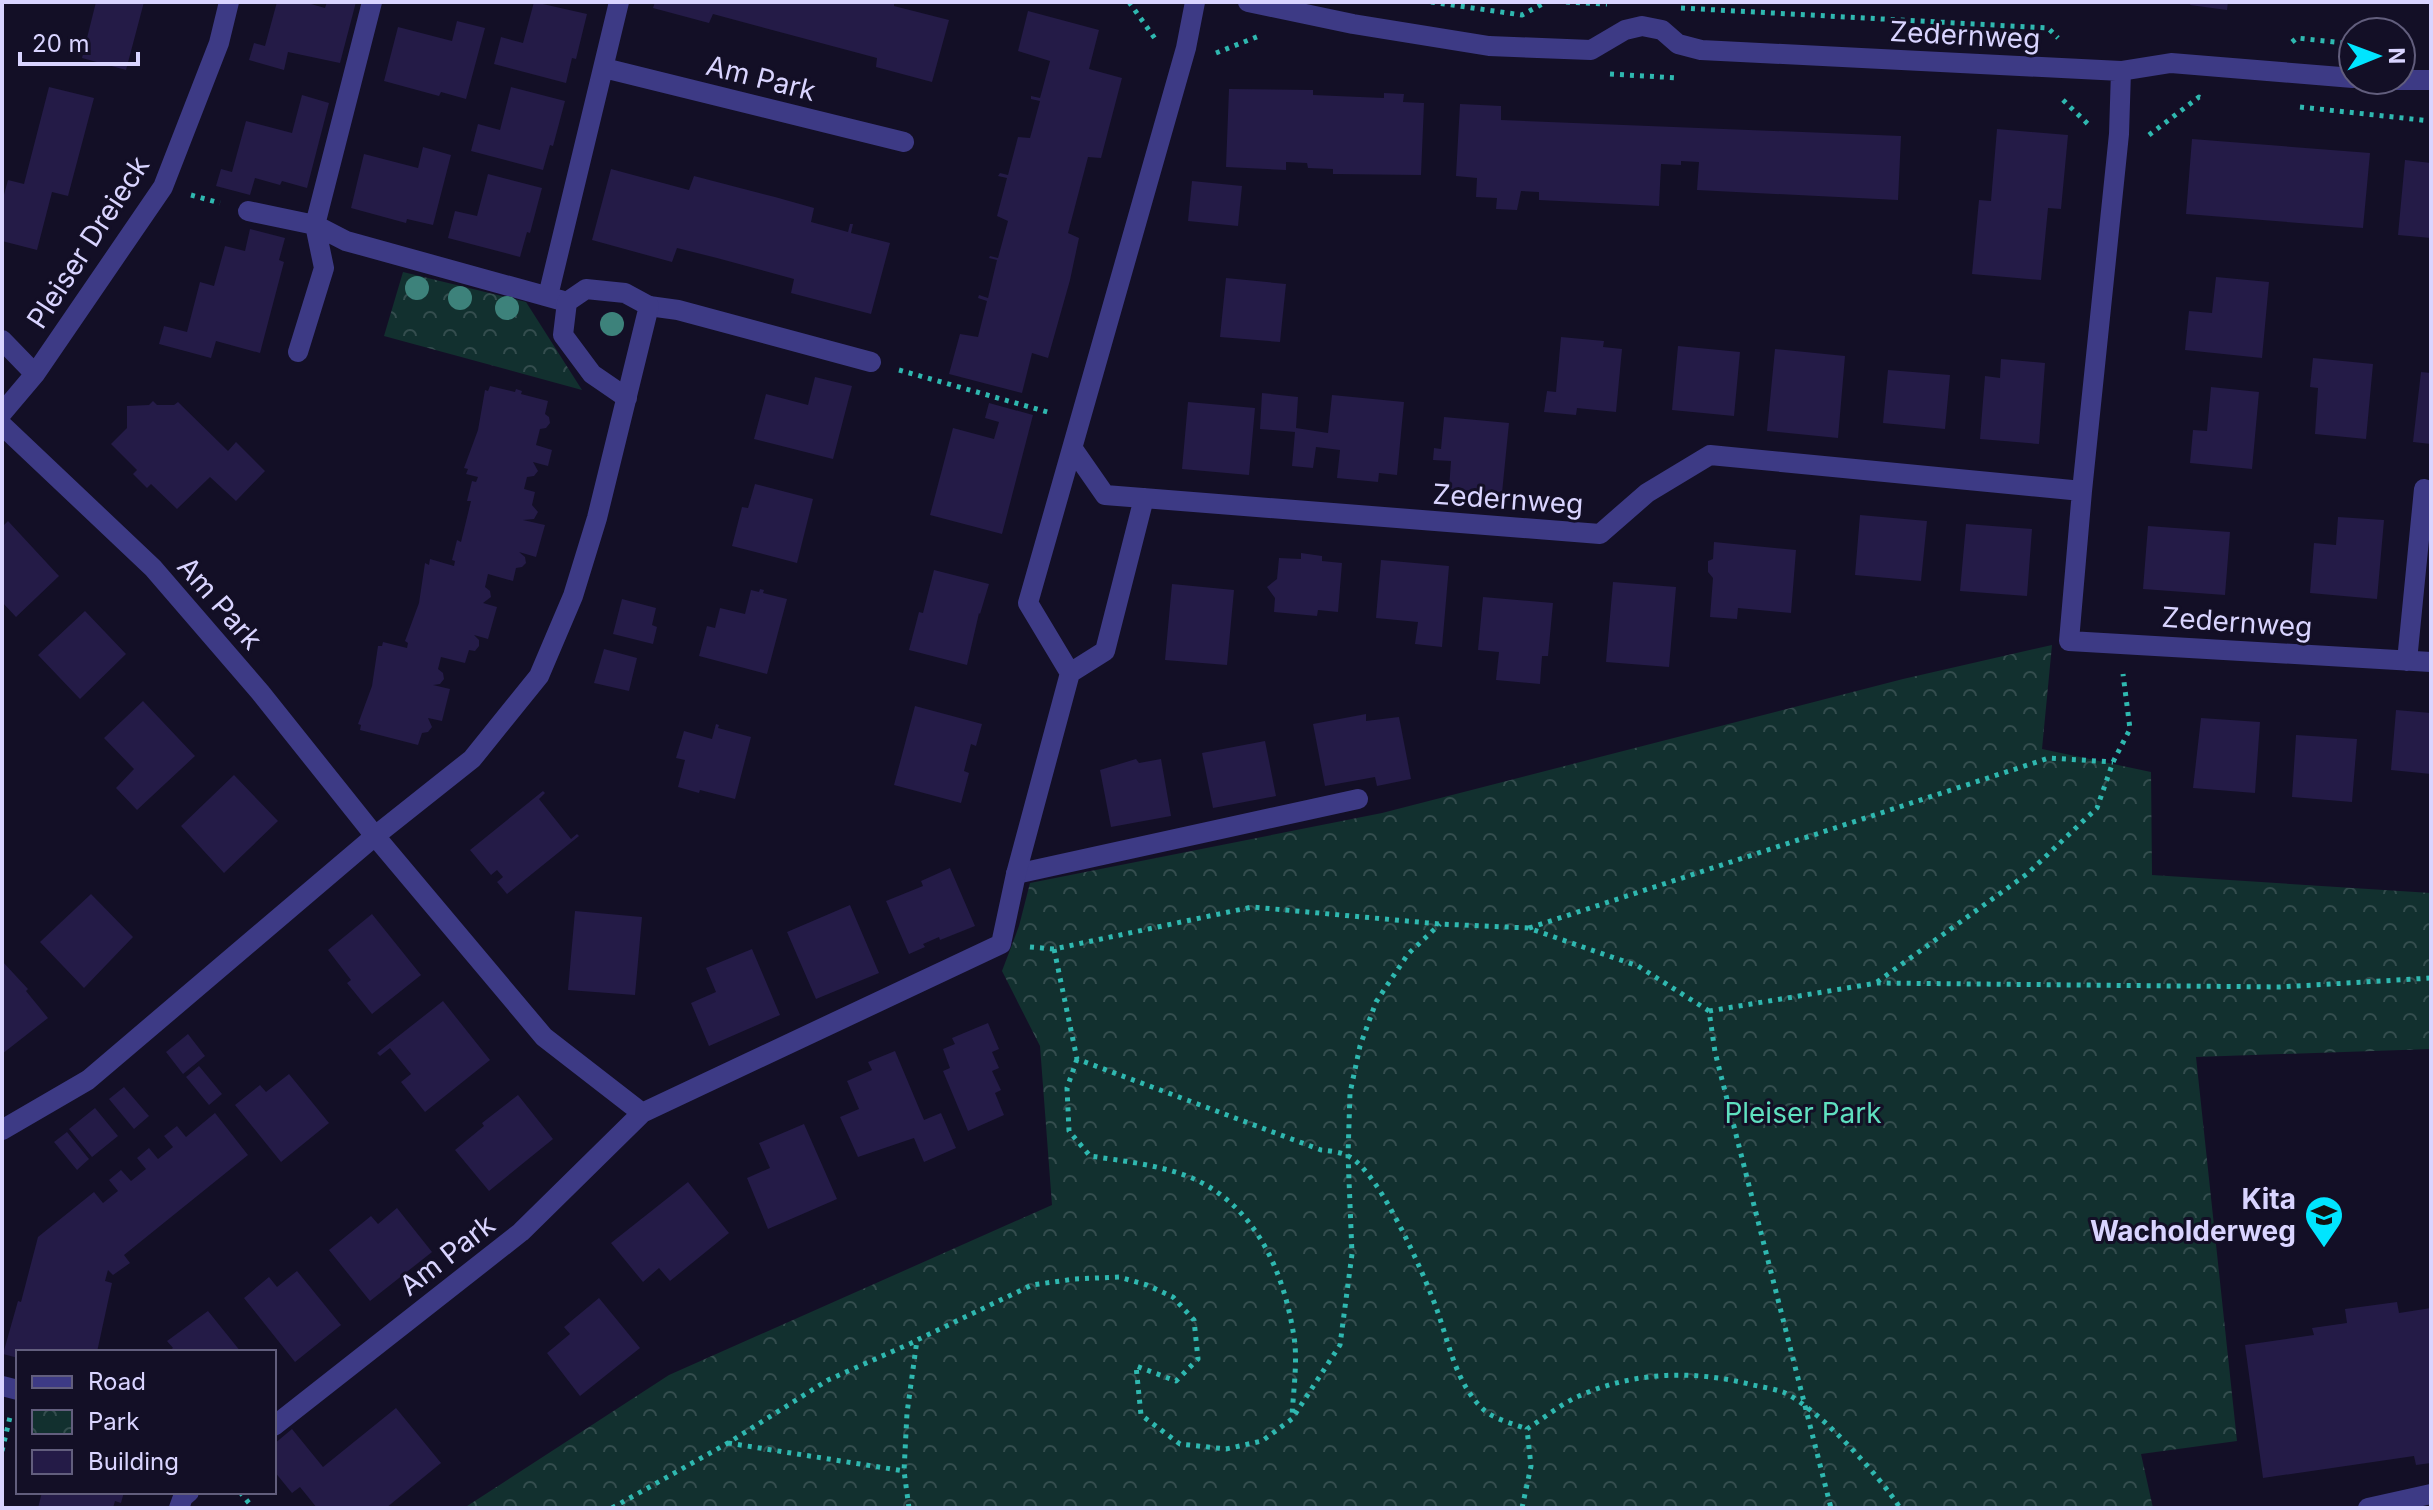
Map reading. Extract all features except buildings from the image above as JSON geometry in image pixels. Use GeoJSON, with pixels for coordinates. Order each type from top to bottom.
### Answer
{"type":"FeatureCollection","features":[{"type":"Feature","properties":{"kind":"street","name":"Pleiser Dreieck"},"geometry":{"type":"LineString","coordinates":[[2,413],[35,374],[163,187],[219,43],[229,2]]}},
{"type":"Feature","properties":{"kind":"street"},"geometry":{"type":"LineString","coordinates":[[298,352],[324,268],[315,225],[372,2]]}},
{"type":"Feature","properties":{"kind":"street"},"geometry":{"type":"LineString","coordinates":[[619,2],[558,299],[563,335],[592,374],[627,398]]}},
{"type":"Feature","properties":{"kind":"street"},"geometry":{"type":"LineString","coordinates":[[1070,673],[1028,603],[1186,48],[1195,2]]}},
{"type":"Feature","properties":{"kind":"street","name":"Zedernweg"},"geometry":{"type":"LineString","coordinates":[[1248,2],[1353,24],[1489,46],[1591,50],[1625,30],[1642,26],[1662,30],[1678,44],[1701,50],[2121,71],[2171,63],[2337,77]]}},
{"type":"Feature","properties":{"kind":"street","name":"Am Park"},"geometry":{"type":"LineString","coordinates":[[604,68],[904,142]]}},
{"type":"Feature","properties":{"kind":"street","name":"Zedernweg"},"geometry":{"type":"LineString","coordinates":[[2121,71],[2119,134],[2069,641],[2431,662]]}},
{"type":"Feature","properties":{"kind":"street"},"geometry":{"type":"LineString","coordinates":[[248,211],[315,225],[346,241],[558,299],[586,289],[625,293],[649,306],[678,310],[871,362]]}},
{"type":"Feature","properties":{"kind":"street"},"geometry":{"type":"LineString","coordinates":[[2,1130],[88,1080],[375,836],[472,759],[539,676],[573,596],[597,518],[649,306]]}},
{"type":"Feature","properties":{"kind":"street","name":"Pleiser Dreieck"},"geometry":{"type":"LineString","coordinates":[[2,340],[35,374]]}},
{"type":"Feature","properties":{"kind":"street","name":"Am Park"},"geometry":{"type":"LineString","coordinates":[[2,425],[153,568],[260,692],[375,836],[544,1037],[642,1113]]}},
{"type":"Feature","properties":{"kind":"street","name":"Zedernweg"},"geometry":{"type":"LineString","coordinates":[[1073,449],[1105,495],[1600,534],[1647,493],[1710,455],[2082,491]]}},
{"type":"Feature","properties":{"kind":"street"},"geometry":{"type":"LineString","coordinates":[[2407,661],[2424,489]]}},
{"type":"Feature","properties":{"kind":"street"},"geometry":{"type":"LineString","coordinates":[[1001,944],[1016,874],[1070,673],[1105,651],[1144,498]]}},
{"type":"Feature","properties":{"kind":"street"},"geometry":{"type":"LineString","coordinates":[[1016,874],[1358,799]]}},
{"type":"Feature","properties":{"kind":"street","name":"Am Park"},"geometry":{"type":"LineString","coordinates":[[276,1424],[521,1232],[642,1113],[1001,944]]}},
{"type":"Feature","properties":{"kind":"street"},"geometry":{"type":"LineString","coordinates":[[2368,1508],[2431,1494]]}},
{"type":"Feature","properties":{"kind":"path"},"geometry":{"type":"LineString","coordinates":[[1431,2],[1522,15],[1546,2]]}},
{"type":"Feature","properties":{"kind":"path"},"geometry":{"type":"LineString","coordinates":[[1566,2],[1614,4]]}},
{"type":"Feature","properties":{"kind":"path"},"geometry":{"type":"LineString","coordinates":[[1675,7],[2048,28],[2060,40]]}},
{"type":"Feature","properties":{"kind":"path"},"geometry":{"type":"LineString","coordinates":[[2284,50],[2297,38],[2337,42]]}},
{"type":"Feature","properties":{"kind":"path"},"geometry":{"type":"LineString","coordinates":[[163,187],[248,211]]}},
{"type":"Feature","properties":{"kind":"path"},"geometry":{"type":"LineString","coordinates":[[871,362],[1081,421]]}},
{"type":"Feature","properties":{"kind":"path"},"geometry":{"type":"LineString","coordinates":[[1877,983],[2027,874],[2097,808],[2113,762],[2130,729],[2120,642]]}},
{"type":"Feature","properties":{"kind":"path"},"geometry":{"type":"LineString","coordinates":[[1528,928],[2049,758],[2113,762]]}},
{"type":"Feature","properties":{"kind":"path"},"geometry":{"type":"LineString","coordinates":[[1001,944],[1054,949],[1252,907],[1440,924],[1528,928],[1638,966],[1709,1011],[1877,983],[2280,987],[2431,978]]}},
{"type":"Feature","properties":{"kind":"path"},"geometry":{"type":"LineString","coordinates":[[612,1508],[728,1443],[828,1380],[1032,1285],[1075,1279],[1119,1277],[1147,1285],[1173,1297],[1194,1320],[1198,1359],[1176,1381],[1136,1366],[1141,1415],[1180,1444],[1226,1449],[1262,1441],[1292,1419],[1340,1345],[1352,1254],[1348,1155],[1350,1093],[1360,1046],[1376,1002],[1408,954],[1440,924]]}},
{"type":"Feature","properties":{"kind":"path"},"geometry":{"type":"LineString","coordinates":[[1054,949],[1077,1059],[1067,1088],[1069,1131],[1090,1156],[1159,1168],[1191,1178],[1227,1197],[1252,1223],[1279,1275],[1295,1339],[1292,1419]]}},
{"type":"Feature","properties":{"kind":"path"},"geometry":{"type":"LineString","coordinates":[[1709,1011],[1715,1052],[1831,1508]]}},
{"type":"Feature","properties":{"kind":"path"},"geometry":{"type":"LineString","coordinates":[[1077,1059],[1321,1150],[1348,1155],[1369,1172],[1417,1259],[1438,1310],[1453,1360],[1467,1387],[1484,1411],[1527,1429]]}},
{"type":"Feature","properties":{"kind":"path"},"geometry":{"type":"LineString","coordinates":[[909,1508],[904,1471],[907,1413],[917,1340]]}},
{"type":"Feature","properties":{"kind":"path"},"geometry":{"type":"LineString","coordinates":[[1527,1429],[1577,1397],[1645,1376],[1688,1374],[1734,1380],[1782,1392],[1807,1407],[1884,1483],[1900,1508]]}},
{"type":"Feature","properties":{"kind":"path"},"geometry":{"type":"LineString","coordinates":[[1522,1508],[1531,1466],[1527,1429]]}},
{"type":"Feature","properties":{"kind":"path"},"geometry":{"type":"LineString","coordinates":[[728,1443],[904,1471]]}},
{"type":"Feature","properties":{"kind":"green space"},"geometry":{"type":"Polygon","coordinates":[[[403,272],[526,302],[582,390],[384,336],[403,272]]]}},
{"type":"Feature","properties":{"kind":"green space","name":"Pleiser Park"},"geometry":{"type":"Polygon","coordinates":[[[2052,645],[2042,749],[2151,772],[2152,875],[2431,893],[2431,1049],[2196,1057],[2237,1441],[2141,1454],[2153,1508],[464,1508],[669,1375],[1052,1205],[1040,1046],[1002,971],[1019,926],[1030,883],[1382,813],[1903,679],[2052,645]]]}},
{"type":"Feature","properties":{"kind":"place","name":"Kita Wacholderweg"},"geometry":{"type":"Point","coordinates":[2324,1249]}}]}
